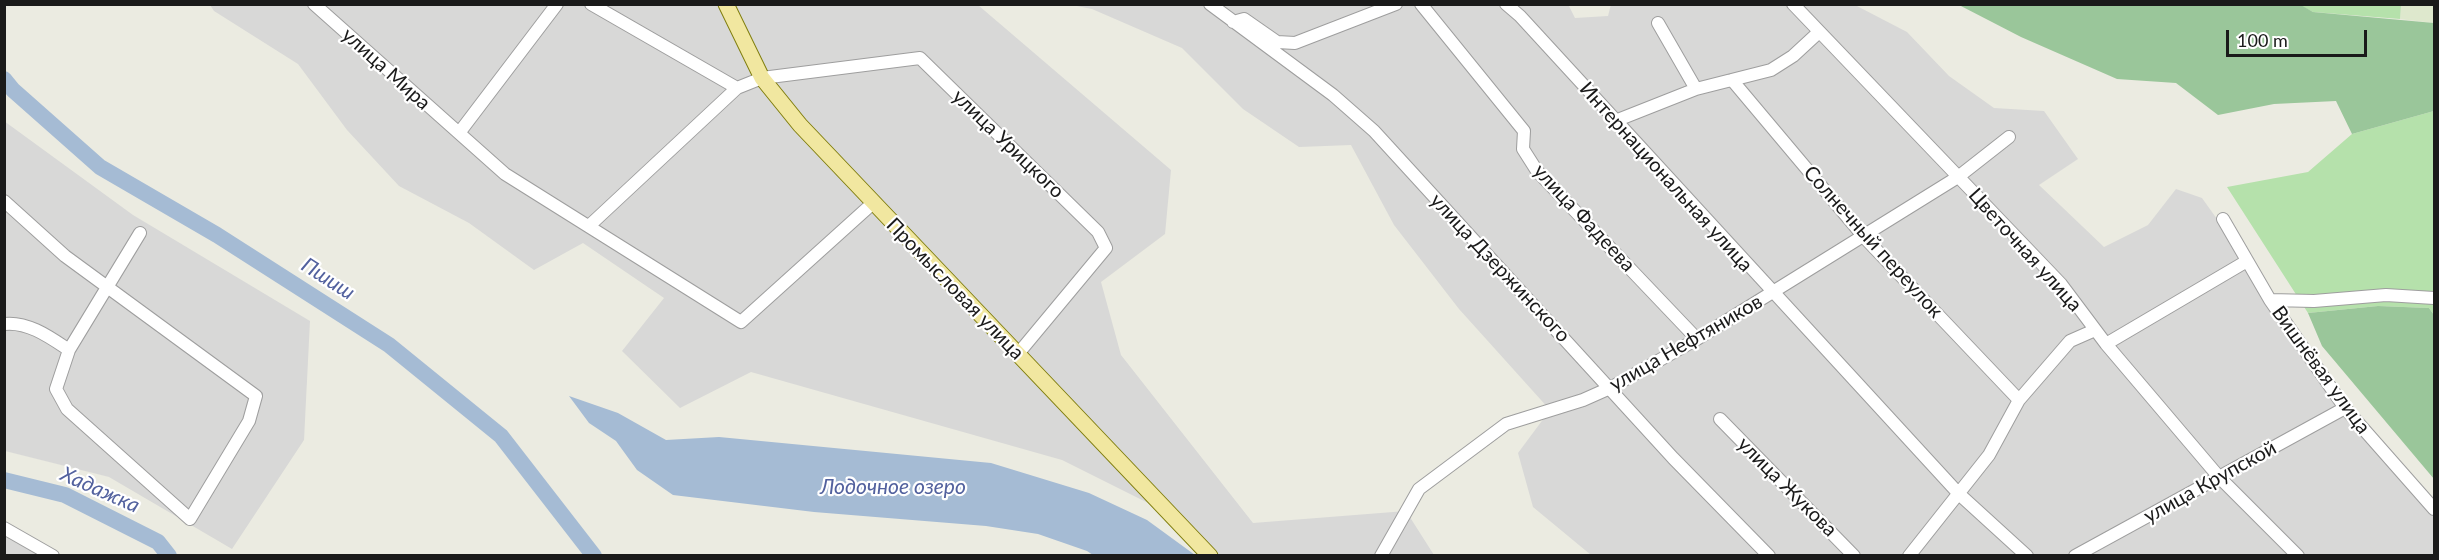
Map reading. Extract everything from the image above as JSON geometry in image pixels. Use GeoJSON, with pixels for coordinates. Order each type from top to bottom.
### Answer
{"type":"FeatureCollection","features":[{"type":"Feature","properties":{"kind":"main road","name":"Промысловая улица"},"geometry":{"type":"LineString","coordinates":[[726,4],[762,78],[800,125],[1210,555]]}},
{"type":"Feature","properties":{"kind":"street","name":"улица Мира"},"geometry":{"type":"LineString","coordinates":[[314,4],[505,174],[590,225],[741,322],[873,204]]}},
{"type":"Feature","properties":{"kind":"street"},"geometry":{"type":"LineString","coordinates":[[459,134],[557,4]]}},
{"type":"Feature","properties":{"kind":"street"},"geometry":{"type":"LineString","coordinates":[[591,4],[737,88]]}},
{"type":"Feature","properties":{"kind":"street","name":"улица Дзержинского"},"geometry":{"type":"LineString","coordinates":[[1210,4],[1333,95],[1374,131],[1673,458],[1769,555]]}},
{"type":"Feature","properties":{"kind":"street"},"geometry":{"type":"LineString","coordinates":[[1233,22],[1244,19],[1277,42],[1295,43],[1396,4]]}},
{"type":"Feature","properties":{"kind":"street","name":"улица Фадеева"},"geometry":{"type":"LineString","coordinates":[[1421,4],[1524,131],[1523,149],[1537,171],[1697,339]]}},
{"type":"Feature","properties":{"kind":"street","name":"Интернациональная улица"},"geometry":{"type":"LineString","coordinates":[[1506,4],[1959,494],[2027,555]]}},
{"type":"Feature","properties":{"kind":"street","name":"Цветочная улица"},"geometry":{"type":"LineString","coordinates":[[1793,4],[2061,284],[2106,344],[2219,477],[2298,555]]}},
{"type":"Feature","properties":{"kind":"street"},"geometry":{"type":"LineString","coordinates":[[1658,23],[1696,89]]}},
{"type":"Feature","properties":{"kind":"street"},"geometry":{"type":"LineString","coordinates":[[1615,121],[1696,89],[1772,70],[1793,56],[1819,32]]}},
{"type":"Feature","properties":{"kind":"street","name":"улица Урицкого"},"geometry":{"type":"LineString","coordinates":[[762,78],[920,58],[1098,232],[1106,248],[1017,355]]}},
{"type":"Feature","properties":{"kind":"street"},"geometry":{"type":"LineString","coordinates":[[590,225],[737,88],[762,78]]}},
{"type":"Feature","properties":{"kind":"street","name":"Солнечный переулок"},"geometry":{"type":"LineString","coordinates":[[1732,80],[1864,237],[2019,400]]}},
{"type":"Feature","properties":{"kind":"street","name":"улица Нефтяников"},"geometry":{"type":"LineString","coordinates":[[1381,555],[1419,489],[1506,424],[1583,400],[1610,388],[1697,339],[1958,177],[2009,137]]}},
{"type":"Feature","properties":{"kind":"street"},"geometry":{"type":"LineString","coordinates":[[4,201],[65,256],[109,287],[256,396],[249,421],[190,519],[67,409],[56,389],[69,350],[109,287],[140,233]]}},
{"type":"Feature","properties":{"kind":"street","name":"Вишнёвая улица"},"geometry":{"type":"LineString","coordinates":[[2223,219],[2270,300],[2345,408],[2434,509]]}},
{"type":"Feature","properties":{"kind":"street"},"geometry":{"type":"LineString","coordinates":[[2106,344],[2247,261]]}},
{"type":"Feature","properties":{"kind":"street"},"geometry":{"type":"LineString","coordinates":[[2270,300],[2314,301],[2386,295],[2434,298]]}},
{"type":"Feature","properties":{"kind":"street"},"geometry":{"type":"LineString","coordinates":[[4,324],[11,323],[41,331],[69,350]]}},
{"type":"Feature","properties":{"kind":"street"},"geometry":{"type":"LineString","coordinates":[[1909,555],[1989,454],[2019,400],[2070,342],[2095,330]]}},
{"type":"Feature","properties":{"kind":"street","name":"улица Крупской"},"geometry":{"type":"LineString","coordinates":[[2075,555],[2345,408]]}},
{"type":"Feature","properties":{"kind":"street","name":"улица Жукова"},"geometry":{"type":"LineString","coordinates":[[1720,419],[1854,555]]}},
{"type":"Feature","properties":{"kind":"street"},"geometry":{"type":"LineString","coordinates":[[4,528],[53,555]]}},
{"type":"Feature","properties":{"kind":"shaded area"},"geometry":{"type":"Polygon","coordinates":[[[1568,4],[1575,18],[1608,16],[1611,4],[1855,5],[1907,32],[1949,76],[1994,108],[2044,111],[2078,159],[2039,185],[2104,247],[2148,225],[2176,189],[2202,198],[2345,408],[2434,509],[2434,555],[1591,555],[1533,507],[1518,453],[1550,410],[1459,309],[1394,225],[1351,145],[1299,147],[1243,109],[1182,48],[1092,9],[1072,5],[1568,4]]]}},
{"type":"Feature","properties":{"kind":"shaded area"},"geometry":{"type":"Polygon","coordinates":[[[210,5],[978,5],[1171,170],[1165,234],[1101,282],[1121,355],[1253,523],[1406,511],[1434,555],[1206,555],[1172,515],[1062,460],[751,372],[680,408],[622,351],[664,298],[583,243],[534,270],[469,223],[399,186],[347,130],[298,64],[214,11],[210,5]]]}},
{"type":"Feature","properties":{"kind":"shaded area"},"geometry":{"type":"Polygon","coordinates":[[[4,121],[133,215],[310,321],[304,440],[232,549],[109,477],[5,451],[4,121]]]}},
{"type":"Feature","properties":{"kind":"shaded area"},"geometry":{"type":"Polygon","coordinates":[[[4,528],[48,555],[5,555],[4,528]]]}},
{"type":"Feature","properties":{"kind":"green space"},"geometry":{"type":"Polygon","coordinates":[[[2299,4],[2313,12],[2434,23],[2434,111],[2352,134],[2336,101],[2274,104],[2218,115],[2176,83],[2117,79],[2021,37],[1959,5],[2299,4]]]}},
{"type":"Feature","properties":{"kind":"green space"},"geometry":{"type":"Polygon","coordinates":[[[2299,5],[2401,5],[2400,19],[2313,12],[2299,5]]]}},
{"type":"Feature","properties":{"kind":"green space"},"geometry":{"type":"Polygon","coordinates":[[[2401,5],[2434,5],[2434,23],[2400,19],[2401,5]]]}},
{"type":"Feature","properties":{"kind":"green space"},"geometry":{"type":"Polygon","coordinates":[[[2434,111],[2434,315],[2429,308],[2378,306],[2308,313],[2227,187],[2308,172],[2352,134],[2434,111]]]}},
{"type":"Feature","properties":{"kind":"green space"},"geometry":{"type":"Polygon","coordinates":[[[2378,306],[2429,308],[2434,315],[2434,479],[2322,346],[2308,313],[2378,306]]]}},
{"type":"Feature","properties":{"kind":"water","name":"Лодочное озеро"},"geometry":{"type":"Polygon","coordinates":[[[569,396],[618,413],[666,440],[719,437],[991,463],[1089,493],[1147,520],[1195,555],[1093,555],[1038,534],[986,526],[814,512],[673,495],[637,470],[616,441],[589,423],[569,396]]]}},
{"type":"Feature","properties":{"kind":"waterway","name":"Пшиш"},"geometry":{"type":"LineString","coordinates":[[4,79],[13,90],[100,167],[217,235],[389,345],[501,436],[594,556]]}},
{"type":"Feature","properties":{"kind":"waterway","name":"Хадажка"},"geometry":{"type":"LineString","coordinates":[[4,480],[65,495],[158,542],[169,556]]}}]}
